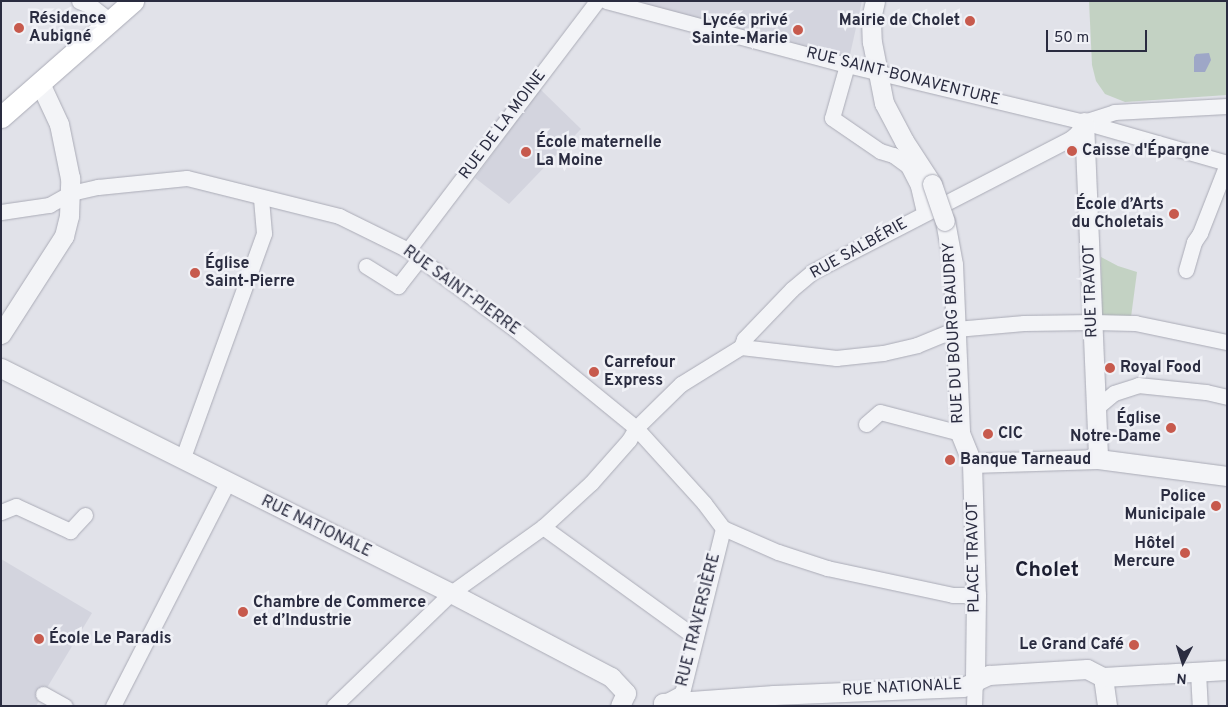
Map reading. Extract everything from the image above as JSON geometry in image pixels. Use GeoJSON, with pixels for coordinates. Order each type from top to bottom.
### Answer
{"type":"FeatureCollection","features":[{"type":"Feature","properties":{"kind":"main road"},"geometry":{"type":"LineString","coordinates":[[1,117],[133,1]]}},
{"type":"Feature","properties":{"kind":"street"},"geometry":{"type":"LineString","coordinates":[[79,1],[92,6],[110,22]]}},
{"type":"Feature","properties":{"kind":"street","name":"RUE DE LA MOINE"},"geometry":{"type":"LineString","coordinates":[[366,266],[398,286],[414,254],[597,1]]}},
{"type":"Feature","properties":{"kind":"street","name":"RUE SAINT-BONAVENTURE"},"geometry":{"type":"LineString","coordinates":[[606,1],[847,65],[1084,122],[1227,164]]}},
{"type":"Feature","properties":{"kind":"street","name":"RUE DU BOURG BAUDRY"},"geometry":{"type":"LineString","coordinates":[[874,1],[871,19],[872,42],[884,103],[932,184],[945,221],[952,264],[960,432]]}},
{"type":"Feature","properties":{"kind":"street"},"geometry":{"type":"LineString","coordinates":[[847,65],[832,118],[880,151],[893,155],[908,166],[918,186],[924,213]]}},
{"type":"Feature","properties":{"kind":"street"},"geometry":{"type":"LineString","coordinates":[[1,334],[64,236],[69,216],[71,193],[59,124],[40,83]]}},
{"type":"Feature","properties":{"kind":"street"},"geometry":{"type":"LineString","coordinates":[[1084,122],[1114,112],[1227,106]]}},
{"type":"Feature","properties":{"kind":"street","name":"RUE SALBÉRIE"},"geometry":{"type":"LineString","coordinates":[[334,706],[451,593],[543,527],[591,483],[636,428],[682,384],[741,347],[744,339],[792,289],[812,272],[1070,139],[1077,133],[1084,122]]}},
{"type":"Feature","properties":{"kind":"street","name":"RUE TRAVOT"},"geometry":{"type":"LineString","coordinates":[[1084,122],[1098,459]]}},
{"type":"Feature","properties":{"kind":"street"},"geometry":{"type":"LineString","coordinates":[[1186,270],[1194,242],[1200,233],[1227,164]]}},
{"type":"Feature","properties":{"kind":"street","name":"RUE SAINT-PIERRE"},"geometry":{"type":"LineString","coordinates":[[1,212],[49,205],[71,193],[128,184],[187,178],[339,216],[414,254],[516,330],[636,428],[704,503],[723,528]]}},
{"type":"Feature","properties":{"kind":"street"},"geometry":{"type":"LineString","coordinates":[[182,460],[264,233],[261,197]]}},
{"type":"Feature","properties":{"kind":"street"},"geometry":{"type":"LineString","coordinates":[[741,347],[836,358],[883,353],[917,344],[956,329],[1024,323],[1092,322],[1135,323],[1227,342]]}},
{"type":"Feature","properties":{"kind":"street","name":"RUE NATIONALE"},"geometry":{"type":"LineString","coordinates":[[1,368],[227,483],[451,593],[611,677],[623,700]]}},
{"type":"Feature","properties":{"kind":"street"},"geometry":{"type":"LineString","coordinates":[[1096,408],[1114,393],[1138,385],[1227,396]]}},
{"type":"Feature","properties":{"kind":"street"},"geometry":{"type":"LineString","coordinates":[[866,424],[880,412],[960,432]]}},
{"type":"Feature","properties":{"kind":"street","name":"PLACE TRAVOT"},"geometry":{"type":"LineString","coordinates":[[960,432],[972,463],[976,595],[975,683]]}},
{"type":"Feature","properties":{"kind":"street"},"geometry":{"type":"LineString","coordinates":[[972,463],[1098,459],[1227,476]]}},
{"type":"Feature","properties":{"kind":"street"},"geometry":{"type":"LineString","coordinates":[[114,706],[227,483]]}},
{"type":"Feature","properties":{"kind":"street"},"geometry":{"type":"LineString","coordinates":[[1,512],[16,506],[70,531],[85,516]]}},
{"type":"Feature","properties":{"kind":"street"},"geometry":{"type":"LineString","coordinates":[[543,527],[695,637]]}},
{"type":"Feature","properties":{"kind":"street"},"geometry":{"type":"LineString","coordinates":[[723,528],[778,552],[827,568],[953,596],[976,595]]}},
{"type":"Feature","properties":{"kind":"street","name":"RUE TRAVERSIÈRE"},"geometry":{"type":"LineString","coordinates":[[663,704],[682,693],[723,528]]}},
{"type":"Feature","properties":{"kind":"street","name":"RUE NATIONALE"},"geometry":{"type":"LineString","coordinates":[[663,704],[815,699],[963,686],[975,683],[989,675],[1087,669],[1103,677],[1227,670]]}},
{"type":"Feature","properties":{"kind":"street"},"geometry":{"type":"LineString","coordinates":[[1198,672],[1200,706]]}},
{"type":"Feature","properties":{"kind":"street"},"geometry":{"type":"LineString","coordinates":[[1103,677],[1107,706]]}},
{"type":"Feature","properties":{"kind":"street"},"geometry":{"type":"LineString","coordinates":[[974,706],[975,683]]}},
{"type":"Feature","properties":{"kind":"street"},"geometry":{"type":"LineString","coordinates":[[43,694],[65,706]]}},
{"type":"Feature","properties":{"kind":"shaded area","name":"Lycée privé Sainte-Marie"},"geometry":{"type":"Polygon","coordinates":[[[632,1],[862,1],[849,59],[632,1]]]}},
{"type":"Feature","properties":{"kind":"shaded area","name":"École maternelle La Moine"},"geometry":{"type":"Polygon","coordinates":[[[540,89],[581,129],[509,204],[475,178],[540,89]]]}},
{"type":"Feature","properties":{"kind":"shaded area","name":"École Le Paradis"},"geometry":{"type":"Polygon","coordinates":[[[1,559],[92,613],[36,706],[1,706],[1,559]]]}},
{"type":"Feature","properties":{"kind":"green space"},"geometry":{"type":"Polygon","coordinates":[[[1089,1],[1227,1],[1227,95],[1125,102],[1105,94],[1096,81],[1092,65],[1089,1]]]}},
{"type":"Feature","properties":{"kind":"green space"},"geometry":{"type":"Polygon","coordinates":[[[1101,257],[1118,266],[1137,272],[1131,317],[1102,316],[1101,257]]]}},
{"type":"Feature","properties":{"kind":"water"},"geometry":{"type":"Polygon","coordinates":[[[1209,53],[1211,60],[1205,72],[1194,72],[1194,57],[1196,54],[1209,53]]]}},
{"type":"Feature","properties":{"kind":"place","name":"Mairie de Cholet"},"geometry":{"type":"Point","coordinates":[970,21]}},
{"type":"Feature","properties":{"kind":"place","name":"Résidence Aubigné"},"geometry":{"type":"Point","coordinates":[19,28]}},
{"type":"Feature","properties":{"kind":"place","name":"Lycée privé Sainte-Marie"},"geometry":{"type":"Point","coordinates":[798,30]}},
{"type":"Feature","properties":{"kind":"place","name":"Caisse d'Épargne"},"geometry":{"type":"Point","coordinates":[1072,151]}},
{"type":"Feature","properties":{"kind":"place","name":"École maternelle La Moine"},"geometry":{"type":"Point","coordinates":[526,152]}},
{"type":"Feature","properties":{"kind":"place","name":"École d’Arts du Choletais"},"geometry":{"type":"Point","coordinates":[1174,214]}},
{"type":"Feature","properties":{"kind":"place","name":"Église Saint-Pierre"},"geometry":{"type":"Point","coordinates":[195,273]}},
{"type":"Feature","properties":{"kind":"place","name":"Royal Food"},"geometry":{"type":"Point","coordinates":[1110,368]}},
{"type":"Feature","properties":{"kind":"place","name":"Carrefour Express"},"geometry":{"type":"Point","coordinates":[594,372]}},
{"type":"Feature","properties":{"kind":"place","name":"Église Notre-Dame"},"geometry":{"type":"Point","coordinates":[1171,428]}},
{"type":"Feature","properties":{"kind":"place","name":"CIC"},"geometry":{"type":"Point","coordinates":[988,434]}},
{"type":"Feature","properties":{"kind":"place","name":"Banque Tarneaud"},"geometry":{"type":"Point","coordinates":[950,460]}},
{"type":"Feature","properties":{"kind":"place","name":"Police Municipale"},"geometry":{"type":"Point","coordinates":[1216,506]}},
{"type":"Feature","properties":{"kind":"place","name":"Hôtel Mercure"},"geometry":{"type":"Point","coordinates":[1185,553]}},
{"type":"Feature","properties":{"kind":"place","name":"Chambre de Commerce et d’Industrie"},"geometry":{"type":"Point","coordinates":[243,612]}},
{"type":"Feature","properties":{"kind":"place","name":"École Le Paradis"},"geometry":{"type":"Point","coordinates":[39,639]}},
{"type":"Feature","properties":{"kind":"place","name":"Le Grand Café"},"geometry":{"type":"Point","coordinates":[1134,645]}},
{"type":"Feature","properties":{"kind":"district","name":"Cholet"},"geometry":{"type":"Point","coordinates":[1047,571]}}]}
